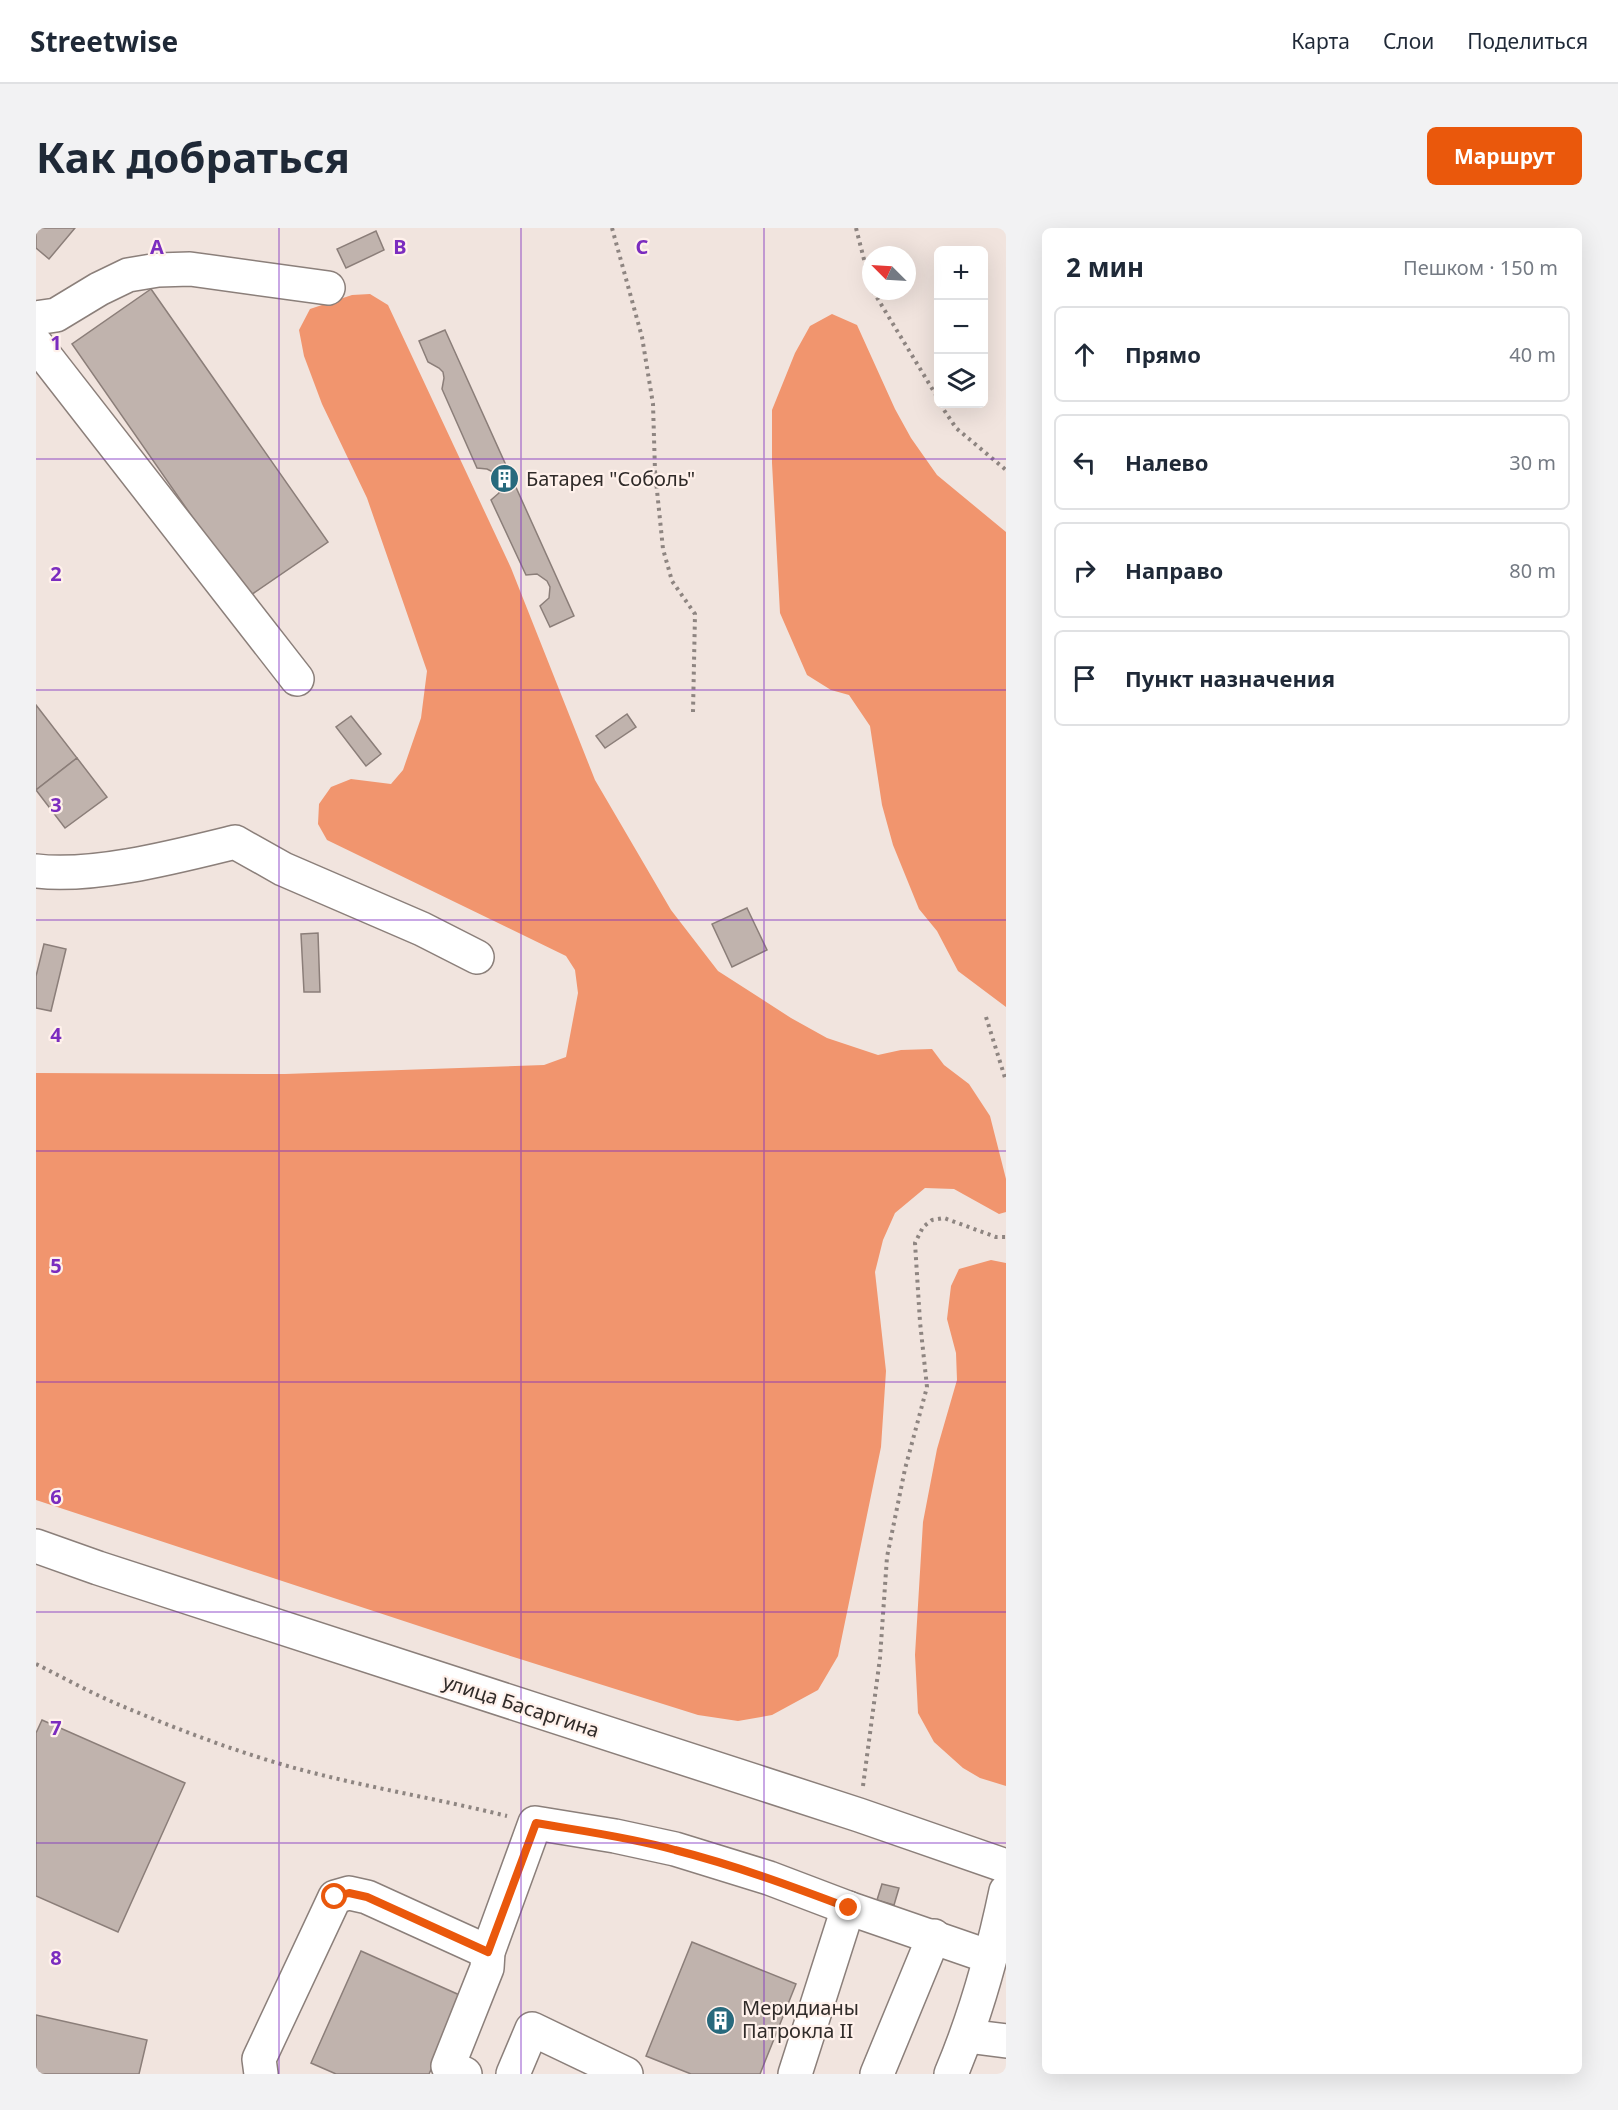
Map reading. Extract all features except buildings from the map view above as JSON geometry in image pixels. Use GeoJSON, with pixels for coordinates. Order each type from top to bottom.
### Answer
{"type":"FeatureCollection","features":[{"type":"Feature","properties":{"kind":"main road"},"geometry":{"type":"LineString","coordinates":[[36,318],[56,315],[99,289],[128,275],[158,270],[190,269],[328,288]]}},
{"type":"Feature","properties":{"kind":"main road"},"geometry":{"type":"LineString","coordinates":[[36,344],[297,679]]}},
{"type":"Feature","properties":{"kind":"main road"},"geometry":{"type":"LineString","coordinates":[[36,871],[92,870],[120,866],[236,842],[283,869],[422,929],[477,957]]}},
{"type":"Feature","properties":{"kind":"main road","name":"улица Басаргина"},"geometry":{"type":"LineString","coordinates":[[36,1546],[109,1572],[859,1815],[1006,1866]]}},
{"type":"Feature","properties":{"kind":"main road"},"geometry":{"type":"LineString","coordinates":[[453,2071],[487,1968],[488,1952],[536,1823],[615,1836],[675,1850],[769,1878],[990,1957]]}},
{"type":"Feature","properties":{"kind":"main road"},"geometry":{"type":"LineString","coordinates":[[951,2074],[967,2036],[1006,1891]]}},
{"type":"Feature","properties":{"kind":"main road"},"geometry":{"type":"LineString","coordinates":[[261,2074],[259,2059],[335,1897],[349,1893],[367,1897],[488,1952]]}},
{"type":"Feature","properties":{"kind":"main road"},"geometry":{"type":"LineString","coordinates":[[795,2074],[849,1908]]}},
{"type":"Feature","properties":{"kind":"main road"},"geometry":{"type":"LineString","coordinates":[[878,2074],[934,1936]]}},
{"type":"Feature","properties":{"kind":"main road"},"geometry":{"type":"LineString","coordinates":[[513,2074],[532,2030],[626,2074]]}},
{"type":"Feature","properties":{"kind":"main road"},"geometry":{"type":"LineString","coordinates":[[967,2036],[1006,2040]]}},
{"type":"Feature","properties":{"kind":"path"},"geometry":{"type":"LineString","coordinates":[[612,228],[642,337],[653,404],[655,471],[663,549],[672,581],[695,614],[693,712]]}},
{"type":"Feature","properties":{"kind":"path"},"geometry":{"type":"LineString","coordinates":[[856,228],[862,251]]}},
{"type":"Feature","properties":{"kind":"path"},"geometry":{"type":"LineString","coordinates":[[879,300],[934,392]]}},
{"type":"Feature","properties":{"kind":"path"},"geometry":{"type":"LineString","coordinates":[[944,408],[956,428],[1006,470]]}},
{"type":"Feature","properties":{"kind":"path"},"geometry":{"type":"LineString","coordinates":[[986,1017],[1006,1081]]}},
{"type":"Feature","properties":{"kind":"path"},"geometry":{"type":"LineString","coordinates":[[859,1815],[875,1704],[887,1557],[905,1469],[927,1387],[915,1243],[923,1227],[932,1220],[944,1218],[996,1237],[1006,1237]]}},
{"type":"Feature","properties":{"kind":"path"},"geometry":{"type":"LineString","coordinates":[[36,1664],[121,1706],[300,1770],[448,1801],[536,1823]]}},
{"type":"Feature","properties":{"kind":"shaded area"},"geometry":{"type":"Polygon","coordinates":[[[370,294],[388,305],[511,568],[595,780],[671,910],[718,971],[791,1018],[827,1038],[878,1055],[901,1050],[932,1049],[944,1065],[969,1084],[990,1116],[1006,1179],[1006,1212],[999,1214],[954,1189],[925,1188],[895,1213],[883,1240],[875,1272],[886,1371],[881,1447],[838,1656],[818,1690],[772,1715],[738,1721],[698,1715],[498,1652],[36,1500],[36,1073],[285,1074],[544,1065],[566,1057],[578,993],[575,970],[566,956],[327,840],[318,824],[319,804],[331,787],[351,779],[391,784],[403,770],[421,718],[427,671],[367,498],[322,404],[304,356],[299,330],[310,309],[352,295],[370,294]]]}},
{"type":"Feature","properties":{"kind":"shaded area"},"geometry":{"type":"Polygon","coordinates":[[[832,314],[857,325],[895,409],[911,438],[937,475],[1006,532],[1006,1007],[958,971],[937,931],[919,909],[893,845],[882,805],[870,726],[849,695],[831,690],[807,675],[780,613],[772,463],[772,410],[795,353],[810,326],[832,314]]]}},
{"type":"Feature","properties":{"kind":"shaded area"},"geometry":{"type":"Polygon","coordinates":[[[991,1260],[1006,1263],[1006,1786],[980,1778],[963,1768],[934,1742],[918,1713],[915,1655],[923,1522],[937,1449],[957,1380],[956,1353],[947,1319],[951,1286],[959,1269],[991,1260]]]}},
{"type":"Feature","properties":{"kind":"place","name":"Батарея \"Соболь\""},"geometry":{"type":"Point","coordinates":[505,479]}},
{"type":"Feature","properties":{"kind":"place","name":"Меридианы Патрокла II"},"geometry":{"type":"Point","coordinates":[721,2020]}},
{"type":"Feature","properties":{"kind":"route"},"geometry":{"type":"LineString","coordinates":[[335,1897],[349,1893],[367,1897],[488,1952],[536,1823],[615,1836],[675,1850],[769,1878],[849,1908]]}}]}
